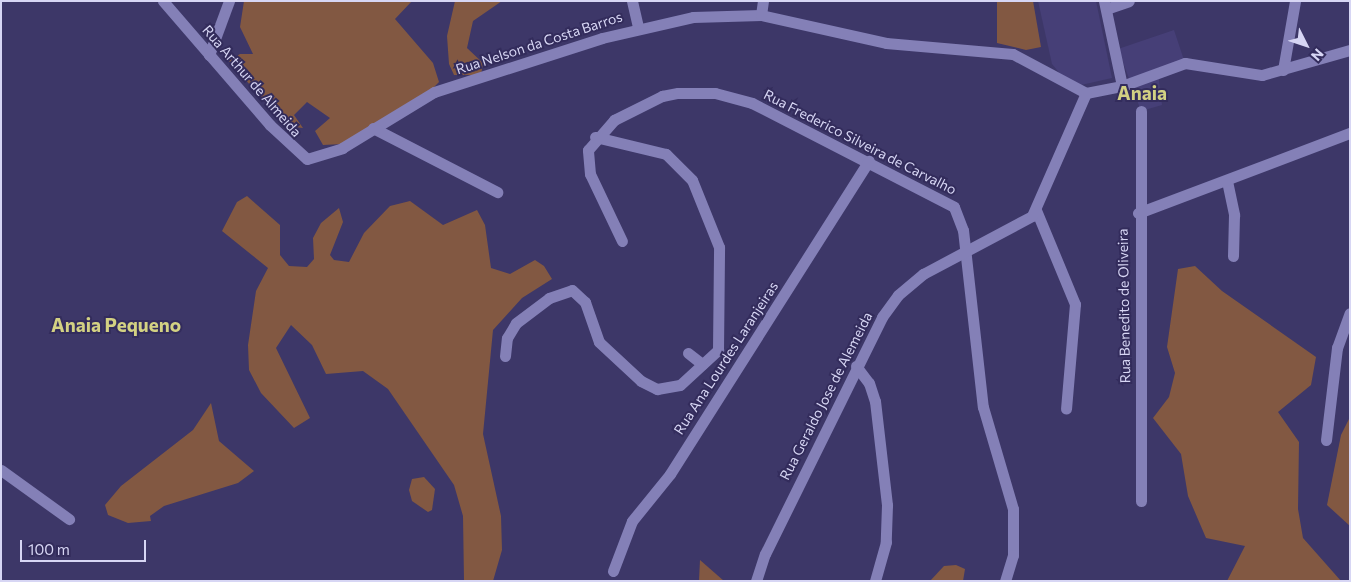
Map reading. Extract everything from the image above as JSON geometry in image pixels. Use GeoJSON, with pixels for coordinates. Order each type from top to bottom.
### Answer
{"type":"FeatureCollection","features":[{"type":"Feature","properties":{"kind":"street","name":"Rua Arthur de Almeida"},"geometry":{"type":"LineString","coordinates":[[163,1],[299,156]]}},
{"type":"Feature","properties":{"kind":"street"},"geometry":{"type":"LineString","coordinates":[[209,55],[229,1]]}},
{"type":"Feature","properties":{"kind":"street"},"geometry":{"type":"LineString","coordinates":[[632,1],[638,28]]}},
{"type":"Feature","properties":{"kind":"street"},"geometry":{"type":"LineString","coordinates":[[761,15],[764,1]]}},
{"type":"Feature","properties":{"kind":"street"},"geometry":{"type":"LineString","coordinates":[[1122,86],[1105,5],[1129,1]]}},
{"type":"Feature","properties":{"kind":"street"},"geometry":{"type":"LineString","coordinates":[[1283,70],[1295,1]]}},
{"type":"Feature","properties":{"kind":"street","name":"Rua Nelson da Costa Barros"},"geometry":{"type":"LineString","coordinates":[[299,156],[328,154],[434,92],[638,28],[693,17],[761,15],[886,42],[1013,54],[1086,93]]}},
{"type":"Feature","properties":{"kind":"street"},"geometry":{"type":"LineString","coordinates":[[1066,408],[1075,304],[1036,210],[1086,93],[1122,86],[1185,63],[1256,75],[1283,70],[1350,50]]}},
{"type":"Feature","properties":{"kind":"street","name":"Rua Frederico Silveira de Carvalho"},"geometry":{"type":"LineString","coordinates":[[595,137],[631,110],[662,96],[715,93],[778,114],[954,207],[961,221],[983,407],[1013,509],[1013,555],[1005,581]]}},
{"type":"Feature","properties":{"kind":"street","name":"Rua Benedito de Oliveira"},"geometry":{"type":"LineString","coordinates":[[1141,111],[1138,213],[1141,501]]}},
{"type":"Feature","properties":{"kind":"street"},"geometry":{"type":"LineString","coordinates":[[373,128],[497,192]]}},
{"type":"Feature","properties":{"kind":"street"},"geometry":{"type":"LineString","coordinates":[[1138,213],[1350,133]]}},
{"type":"Feature","properties":{"kind":"street"},"geometry":{"type":"LineString","coordinates":[[506,356],[507,338],[516,322],[549,298],[572,290],[585,302],[599,342],[641,381],[667,390],[680,385],[702,364],[721,341],[720,268],[719,247],[697,192],[680,165],[666,154],[595,137],[588,150],[590,174],[622,241]]}},
{"type":"Feature","properties":{"kind":"street","name":"Rua Ana Lourdes Laranjeiras"},"geometry":{"type":"LineString","coordinates":[[613,571],[632,521],[670,474],[869,161]]}},
{"type":"Feature","properties":{"kind":"street"},"geometry":{"type":"LineString","coordinates":[[1227,181],[1234,215],[1233,256]]}},
{"type":"Feature","properties":{"kind":"street","name":"Rua Geraldo Jose de Alemeida"},"geometry":{"type":"LineString","coordinates":[[756,581],[765,554],[856,366],[898,295],[964,250],[1026,221],[1036,210]]}},
{"type":"Feature","properties":{"kind":"street"},"geometry":{"type":"LineString","coordinates":[[1326,440],[1337,348],[1350,313]]}},
{"type":"Feature","properties":{"kind":"street"},"geometry":{"type":"LineString","coordinates":[[688,353],[702,364]]}},
{"type":"Feature","properties":{"kind":"street"},"geometry":{"type":"LineString","coordinates":[[856,366],[875,401],[887,505],[886,542],[875,581]]}},
{"type":"Feature","properties":{"kind":"street"},"geometry":{"type":"LineString","coordinates":[[1,470],[69,519]]}},
{"type":"Feature","properties":{"kind":"shaded area"},"geometry":{"type":"Polygon","coordinates":[[[244,1],[412,1],[395,19],[433,63],[439,82],[427,94],[343,144],[323,145],[315,131],[330,118],[307,102],[294,115],[303,128],[286,126],[229,61],[240,54],[253,54],[240,27],[244,1]]]}},
{"type":"Feature","properties":{"kind":"shaded area"},"geometry":{"type":"Polygon","coordinates":[[[455,1],[502,1],[473,21],[467,48],[483,63],[481,75],[454,75],[449,64],[447,36],[455,1]]]}},
{"type":"Feature","properties":{"kind":"shaded area"},"geometry":{"type":"Polygon","coordinates":[[[997,1],[1033,1],[1041,47],[1026,50],[997,43],[997,1]]]}},
{"type":"Feature","properties":{"kind":"shaded area"},"geometry":{"type":"Polygon","coordinates":[[[1038,1],[1096,1],[1112,78],[1081,85],[1066,81],[1052,64],[1038,1]]]}},
{"type":"Feature","properties":{"kind":"shaded area"},"geometry":{"type":"Polygon","coordinates":[[[1174,30],[1185,63],[1158,72],[1162,105],[1141,111],[1118,49],[1174,30]]]}},
{"type":"Feature","properties":{"kind":"shaded area"},"geometry":{"type":"Polygon","coordinates":[[[247,196],[280,225],[280,255],[289,266],[307,267],[314,259],[313,238],[321,223],[339,208],[343,222],[330,255],[334,260],[349,262],[364,233],[390,206],[410,201],[443,225],[477,210],[485,225],[491,268],[510,274],[535,260],[544,266],[552,279],[522,298],[493,330],[483,434],[501,516],[502,550],[493,581],[464,581],[463,516],[454,485],[388,389],[363,371],[326,374],[312,345],[291,325],[276,348],[310,418],[294,428],[261,393],[249,370],[248,345],[256,291],[268,268],[222,231],[237,202],[247,196]]]}},
{"type":"Feature","properties":{"kind":"shaded area"},"geometry":{"type":"Polygon","coordinates":[[[1195,266],[1222,291],[1316,357],[1311,385],[1278,412],[1299,442],[1298,509],[1303,538],[1341,581],[1227,581],[1245,546],[1206,538],[1188,496],[1181,454],[1153,418],[1169,397],[1175,373],[1167,347],[1178,269],[1195,266]]]}},
{"type":"Feature","properties":{"kind":"shaded area"},"geometry":{"type":"Polygon","coordinates":[[[211,403],[219,441],[254,471],[238,483],[164,506],[150,516],[151,521],[128,523],[108,515],[105,505],[121,486],[193,430],[211,403]]]}},
{"type":"Feature","properties":{"kind":"shaded area"},"geometry":{"type":"Polygon","coordinates":[[[1350,417],[1350,526],[1327,505],[1341,435],[1350,417]]]}},
{"type":"Feature","properties":{"kind":"shaded area"},"geometry":{"type":"Polygon","coordinates":[[[424,477],[435,489],[432,510],[428,512],[412,501],[409,490],[412,479],[424,477]]]}},
{"type":"Feature","properties":{"kind":"shaded area"},"geometry":{"type":"Polygon","coordinates":[[[700,560],[724,581],[699,581],[700,560]]]}},
{"type":"Feature","properties":{"kind":"shaded area"},"geometry":{"type":"Polygon","coordinates":[[[956,565],[965,569],[963,581],[930,581],[944,566],[956,565]]]}},
{"type":"Feature","properties":{"kind":"district","name":"Anaia"},"geometry":{"type":"Point","coordinates":[1142,93]}},
{"type":"Feature","properties":{"kind":"district","name":"Anaia Pequeno"},"geometry":{"type":"Point","coordinates":[116,325]}}]}
